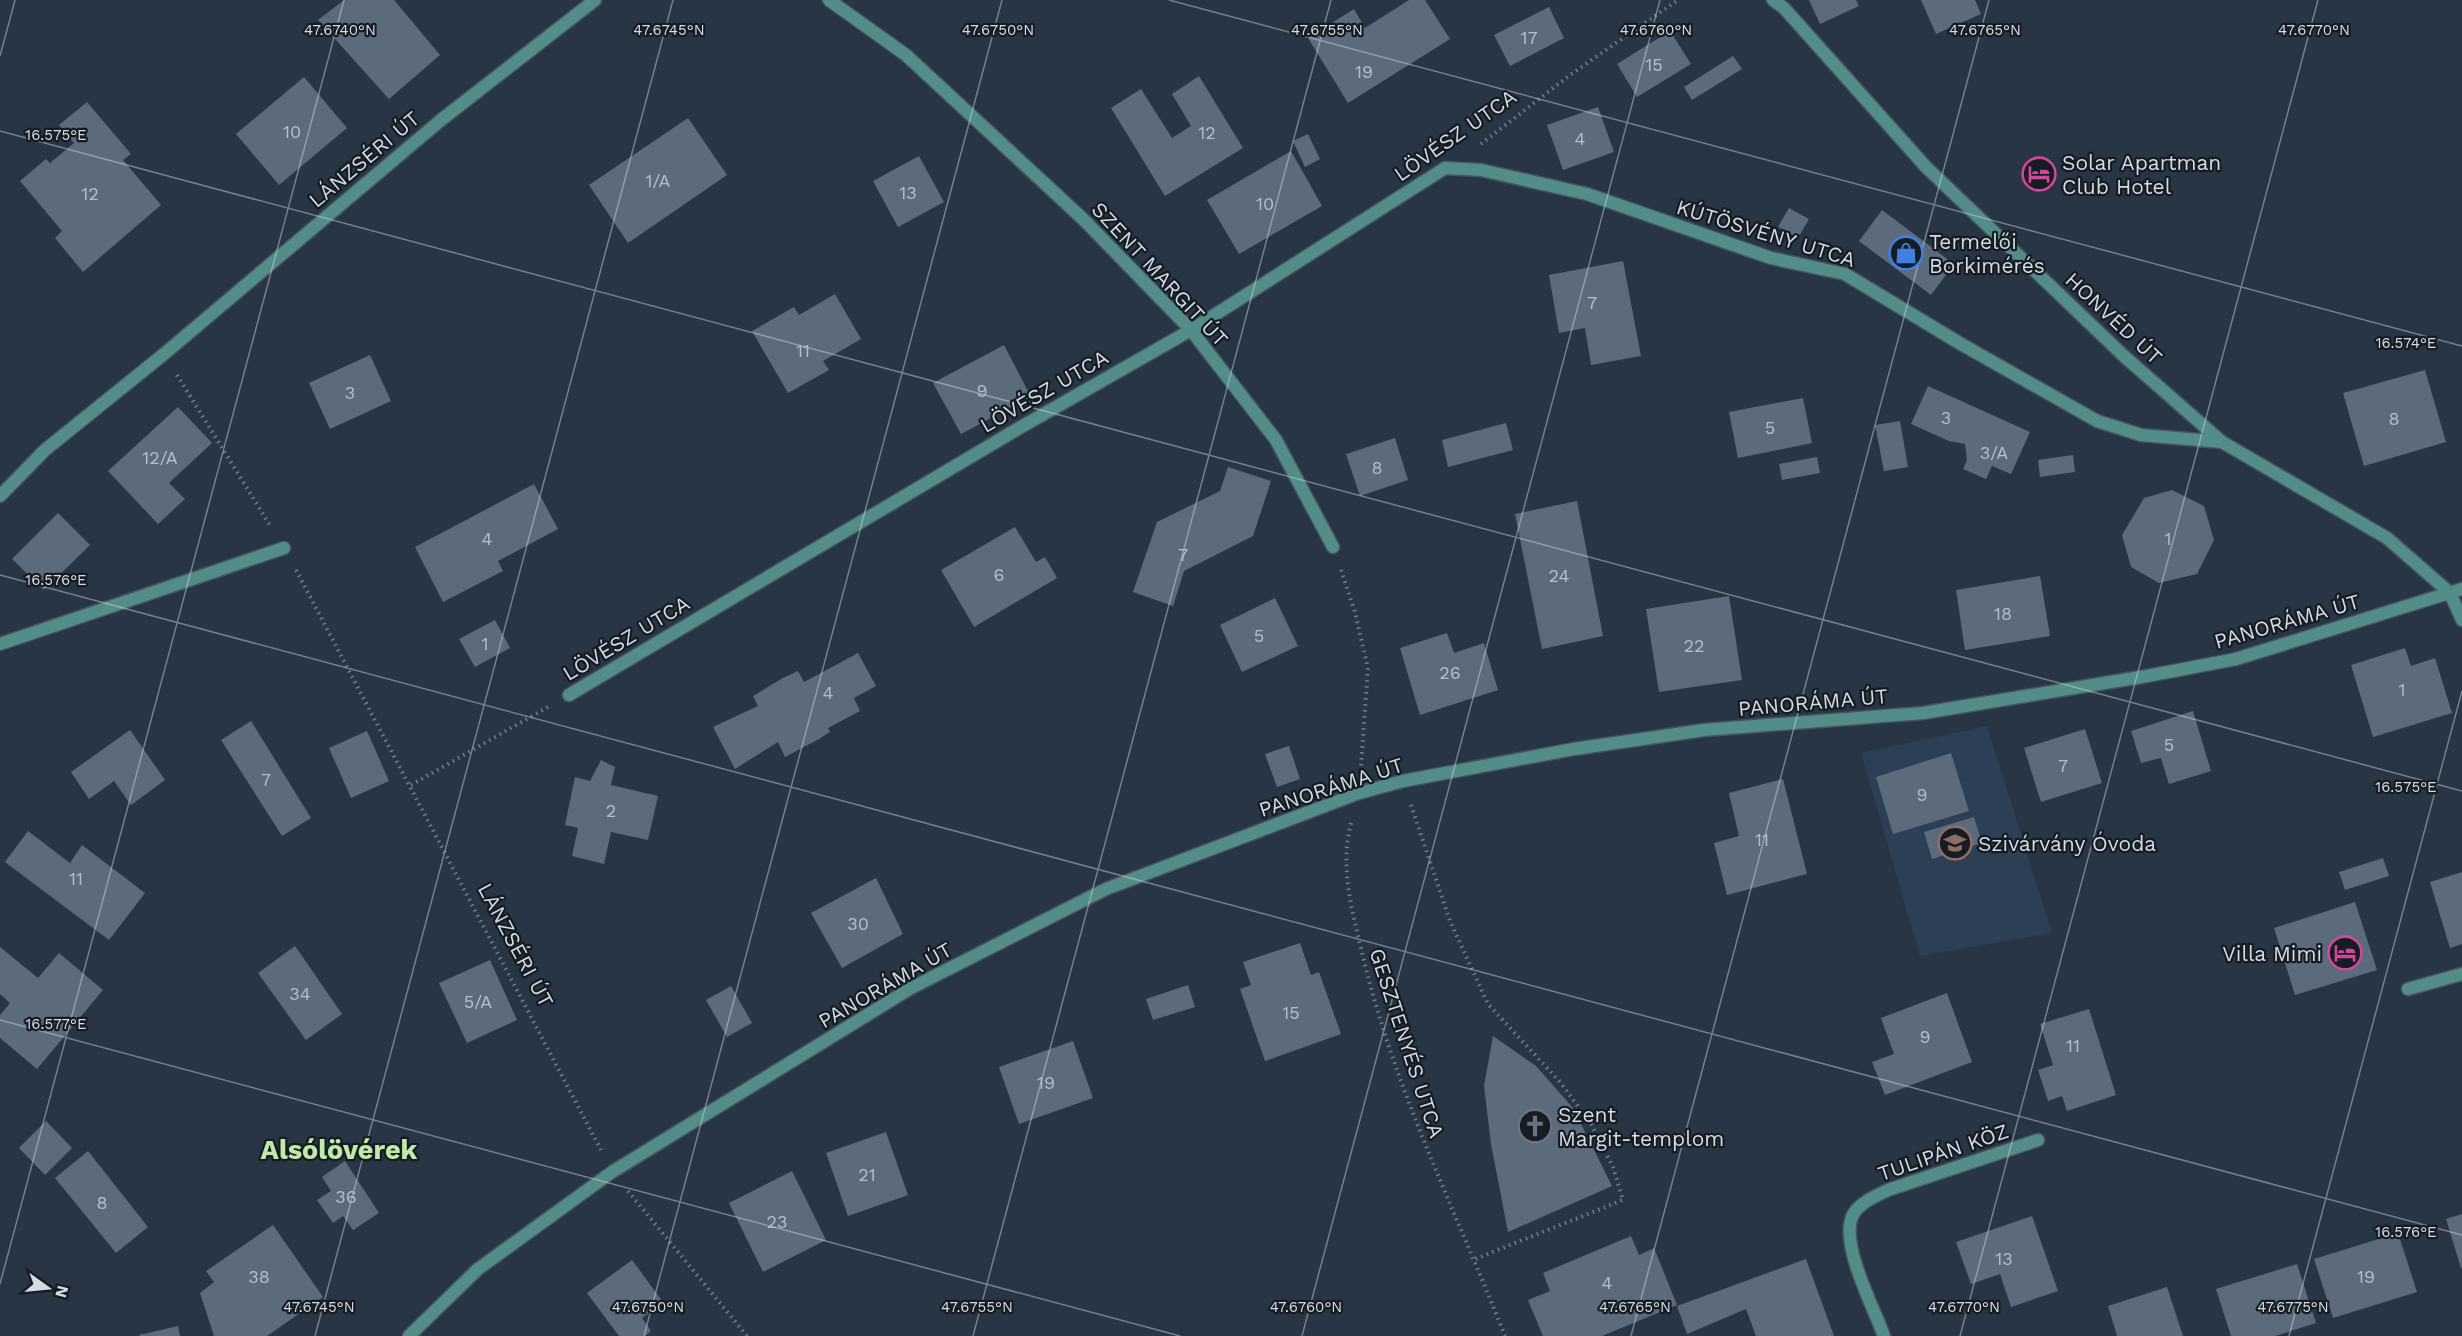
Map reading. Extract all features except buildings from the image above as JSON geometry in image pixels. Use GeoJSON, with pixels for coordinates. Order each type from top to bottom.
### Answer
{"type":"FeatureCollection","features":[{"type":"Feature","properties":{"kind":"street","name":"LÁNZSÉRI ÚT"},"geometry":{"type":"LineString","coordinates":[[0,496],[45,450],[164,354],[441,120],[595,0]]}},
{"type":"Feature","properties":{"kind":"street","name":"SZENT MARGIT ÚT"},"geometry":{"type":"LineString","coordinates":[[829,0],[906,55],[1083,219],[1191,330],[1276,440],[1333,547]]}},
{"type":"Feature","properties":{"kind":"street","name":"HONVÉD ÚT"},"geometry":{"type":"LineString","coordinates":[[1773,0],[1784,8],[1926,167],[2125,357],[2222,442],[2387,538],[2456,591],[2462,620]]}},
{"type":"Feature","properties":{"kind":"street","name":"LÖVÉSZ UTCA"},"geometry":{"type":"LineString","coordinates":[[568,695],[1021,427],[1191,330],[1445,168]]}},
{"type":"Feature","properties":{"kind":"street","name":"KÚTÖSVÉNY UTCA"},"geometry":{"type":"LineString","coordinates":[[1445,168],[1481,170],[1587,194],[1771,258],[1845,274],[1961,344],[2097,421],[2141,435],[2222,442]]}},
{"type":"Feature","properties":{"kind":"street"},"geometry":{"type":"LineString","coordinates":[[0,644],[284,548]]}},
{"type":"Feature","properties":{"kind":"street","name":"PANORÁMA ÚT"},"geometry":{"type":"LineString","coordinates":[[409,1336],[478,1269],[612,1172],[911,988],[1106,889],[1359,793],[1403,781],[1575,749],[1692,732],[1923,713],[2147,676],[2236,659],[2456,591]]}},
{"type":"Feature","properties":{"kind":"street"},"geometry":{"type":"LineString","coordinates":[[2408,989],[2462,974]]}},
{"type":"Feature","properties":{"kind":"street","name":"TULIPÁN KÖZ"},"geometry":{"type":"LineString","coordinates":[[1884,1336],[1850,1246],[1848,1230],[1854,1214],[1866,1201],[1887,1190],[2038,1140]]}},
{"type":"Feature","properties":{"kind":"path","name":"LÖVÉSZ UTCA"},"geometry":{"type":"LineString","coordinates":[[1445,168],[1506,126],[1570,75],[1678,0]]}},
{"type":"Feature","properties":{"kind":"path","name":"LÁNZSÉRI ÚT"},"geometry":{"type":"LineString","coordinates":[[164,354],[284,548],[411,785],[612,1172],[747,1336]]}},
{"type":"Feature","properties":{"kind":"path"},"geometry":{"type":"LineString","coordinates":[[1333,547],[1355,612],[1368,668],[1359,793]]}},
{"type":"Feature","properties":{"kind":"path","name":"LÖVÉSZ UTCA"},"geometry":{"type":"LineString","coordinates":[[411,785],[568,695]]}},
{"type":"Feature","properties":{"kind":"path"},"geometry":{"type":"LineString","coordinates":[[1403,781],[1450,921],[1488,1004],[1560,1082],[1591,1124],[1613,1167],[1623,1200],[1475,1260],[1505,1336]]}},
{"type":"Feature","properties":{"kind":"path","name":"GESZTENYÉS UTCA"},"geometry":{"type":"LineString","coordinates":[[1359,793],[1345,848],[1350,902],[1371,993],[1400,1083],[1427,1154],[1475,1260]]}},
{"type":"Feature","properties":{"kind":"shaded area","name":"Szivárvány Óvoda"},"geometry":{"type":"Polygon","coordinates":[[[1987,726],[2052,933],[1920,956],[1861,753],[1987,726]]]}},
{"type":"Feature","properties":{"kind":"place","name":"Solar Apartman Club Hotel"},"geometry":{"type":"Point","coordinates":[2039,174]}},
{"type":"Feature","properties":{"kind":"place","name":"Termelői Borkimérés"},"geometry":{"type":"Point","coordinates":[1906,253]}},
{"type":"Feature","properties":{"kind":"place","name":"Szivárvány Óvoda"},"geometry":{"type":"Point","coordinates":[1955,843]}},
{"type":"Feature","properties":{"kind":"place","name":"Villa Mimi"},"geometry":{"type":"Point","coordinates":[2345,953]}},
{"type":"Feature","properties":{"kind":"place","name":"Szent Margit-templom"},"geometry":{"type":"Point","coordinates":[1535,1126]}},
{"type":"Feature","properties":{"kind":"district","name":"Alsólövérek"},"geometry":{"type":"Point","coordinates":[339,1150]}}]}
